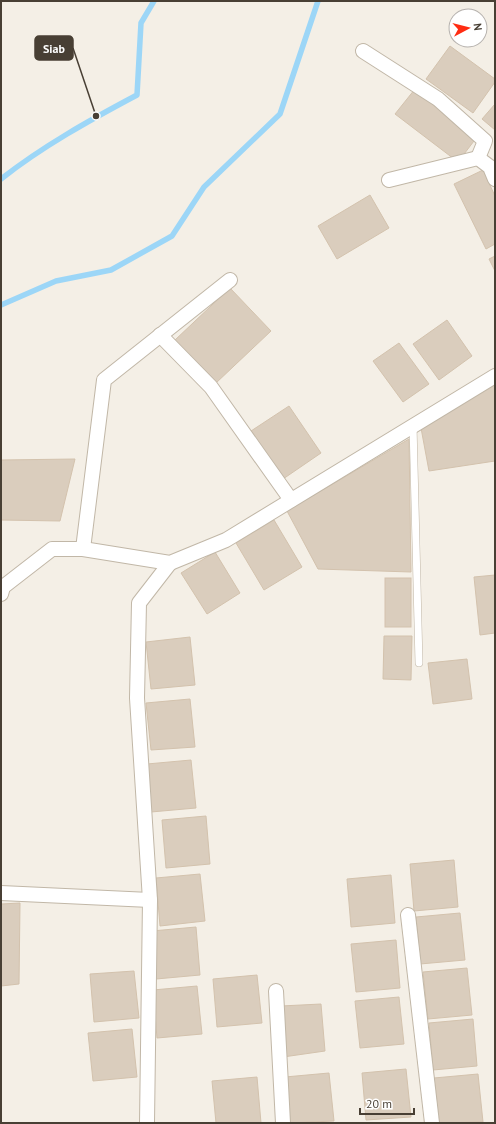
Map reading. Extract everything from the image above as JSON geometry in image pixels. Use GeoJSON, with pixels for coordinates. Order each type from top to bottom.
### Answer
{"type":"FeatureCollection","features":[{"type":"Feature","properties":{"kind":"street"},"geometry":{"type":"LineString","coordinates":[[363,51],[438,99],[485,141],[478,158]]}},
{"type":"Feature","properties":{"kind":"street"},"geometry":{"type":"LineString","coordinates":[[478,158],[490,167],[495,179]]}},
{"type":"Feature","properties":{"kind":"street"},"geometry":{"type":"LineString","coordinates":[[389,180],[478,158]]}},
{"type":"Feature","properties":{"kind":"street"},"geometry":{"type":"LineString","coordinates":[[83,549],[104,380],[230,280]]}},
{"type":"Feature","properties":{"kind":"street"},"geometry":{"type":"LineString","coordinates":[[160,335],[211,387],[291,500]]}},
{"type":"Feature","properties":{"kind":"street"},"geometry":{"type":"LineString","coordinates":[[147,1123],[150,900],[137,698],[139,603],[170,563],[226,540],[495,376]]}},
{"type":"Feature","properties":{"kind":"street"},"geometry":{"type":"LineString","coordinates":[[1,594],[3,587],[52,549],[83,549],[170,563]]}},
{"type":"Feature","properties":{"kind":"street"},"geometry":{"type":"LineString","coordinates":[[1,893],[150,900]]}},
{"type":"Feature","properties":{"kind":"street"},"geometry":{"type":"LineString","coordinates":[[408,915],[432,1123]]}},
{"type":"Feature","properties":{"kind":"street"},"geometry":{"type":"LineString","coordinates":[[276,991],[283,1123]]}},
{"type":"Feature","properties":{"kind":"lane"},"geometry":{"type":"LineString","coordinates":[[413,425],[419,663]]}},
{"type":"Feature","properties":{"kind":"building"},"geometry":{"type":"Polygon","coordinates":[[[449,48],[453,48],[495,79],[495,82],[473,113],[426,79],[449,48]]]}},
{"type":"Feature","properties":{"kind":"building"},"geometry":{"type":"Polygon","coordinates":[[[415,89],[477,137],[458,162],[395,114],[415,89]]]}},
{"type":"Feature","properties":{"kind":"building"},"geometry":{"type":"Polygon","coordinates":[[[495,104],[495,130],[482,119],[495,104]]]}},
{"type":"Feature","properties":{"kind":"building"},"geometry":{"type":"Polygon","coordinates":[[[483,170],[495,196],[495,244],[486,249],[454,184],[483,170]]]}},
{"type":"Feature","properties":{"kind":"building"},"geometry":{"type":"Polygon","coordinates":[[[370,195],[389,228],[337,259],[318,226],[370,195]]]}},
{"type":"Feature","properties":{"kind":"building"},"geometry":{"type":"Polygon","coordinates":[[[495,256],[495,271],[489,259],[495,256]]]}},
{"type":"Feature","properties":{"kind":"building"},"geometry":{"type":"Polygon","coordinates":[[[230,288],[271,331],[216,383],[175,340],[230,288]]]}},
{"type":"Feature","properties":{"kind":"building"},"geometry":{"type":"Polygon","coordinates":[[[447,320],[472,356],[439,380],[413,344],[447,320]]]}},
{"type":"Feature","properties":{"kind":"building"},"geometry":{"type":"Polygon","coordinates":[[[399,343],[429,384],[403,402],[373,361],[399,343]]]}},
{"type":"Feature","properties":{"kind":"building"},"geometry":{"type":"Polygon","coordinates":[[[495,383],[495,461],[429,471],[421,428],[495,383]]]}},
{"type":"Feature","properties":{"kind":"building"},"geometry":{"type":"Polygon","coordinates":[[[289,406],[321,453],[283,479],[251,431],[289,406]]]}},
{"type":"Feature","properties":{"kind":"building"},"geometry":{"type":"Polygon","coordinates":[[[409,439],[411,572],[318,569],[287,511],[409,439]]]}},
{"type":"Feature","properties":{"kind":"building"},"geometry":{"type":"Polygon","coordinates":[[[75,459],[60,521],[1,520],[1,460],[75,459]]]}},
{"type":"Feature","properties":{"kind":"building"},"geometry":{"type":"Polygon","coordinates":[[[274,520],[302,567],[264,590],[236,543],[274,520]]]}},
{"type":"Feature","properties":{"kind":"building"},"geometry":{"type":"Polygon","coordinates":[[[215,552],[240,593],[207,614],[181,573],[215,552]]]}},
{"type":"Feature","properties":{"kind":"building"},"geometry":{"type":"Polygon","coordinates":[[[495,575],[495,633],[480,635],[474,577],[495,575]]]}},
{"type":"Feature","properties":{"kind":"building"},"geometry":{"type":"Polygon","coordinates":[[[385,578],[411,578],[411,627],[385,627],[385,578]]]}},
{"type":"Feature","properties":{"kind":"building"},"geometry":{"type":"Polygon","coordinates":[[[384,636],[412,636],[411,680],[383,679],[384,636]]]}},
{"type":"Feature","properties":{"kind":"building"},"geometry":{"type":"Polygon","coordinates":[[[190,637],[195,685],[151,689],[146,642],[190,637]]]}},
{"type":"Feature","properties":{"kind":"building"},"geometry":{"type":"Polygon","coordinates":[[[467,659],[472,699],[433,704],[428,663],[467,659]]]}},
{"type":"Feature","properties":{"kind":"building"},"geometry":{"type":"Polygon","coordinates":[[[190,699],[195,747],[151,750],[146,703],[190,699]]]}},
{"type":"Feature","properties":{"kind":"building"},"geometry":{"type":"Polygon","coordinates":[[[191,760],[196,808],[151,812],[147,764],[191,760]]]}},
{"type":"Feature","properties":{"kind":"building"},"geometry":{"type":"Polygon","coordinates":[[[206,816],[210,864],[166,868],[162,820],[206,816]]]}},
{"type":"Feature","properties":{"kind":"building"},"geometry":{"type":"Polygon","coordinates":[[[454,860],[458,907],[414,911],[410,864],[454,860]]]}},
{"type":"Feature","properties":{"kind":"building"},"geometry":{"type":"Polygon","coordinates":[[[200,874],[205,921],[160,926],[156,878],[200,874]]]}},
{"type":"Feature","properties":{"kind":"building"},"geometry":{"type":"Polygon","coordinates":[[[391,875],[395,923],[351,927],[347,879],[391,875]]]}},
{"type":"Feature","properties":{"kind":"building"},"geometry":{"type":"Polygon","coordinates":[[[20,903],[19,984],[1,986],[1,904],[20,903]]]}},
{"type":"Feature","properties":{"kind":"building"},"geometry":{"type":"Polygon","coordinates":[[[460,913],[465,960],[420,964],[416,917],[460,913]]]}},
{"type":"Feature","properties":{"kind":"building"},"geometry":{"type":"Polygon","coordinates":[[[196,927],[200,975],[156,979],[152,931],[196,927]]]}},
{"type":"Feature","properties":{"kind":"building"},"geometry":{"type":"Polygon","coordinates":[[[396,940],[400,988],[356,992],[351,944],[396,940]]]}},
{"type":"Feature","properties":{"kind":"building"},"geometry":{"type":"Polygon","coordinates":[[[467,968],[472,1015],[428,1019],[423,972],[467,968]]]}},
{"type":"Feature","properties":{"kind":"building"},"geometry":{"type":"Polygon","coordinates":[[[134,971],[139,1018],[94,1022],[90,974],[134,971]]]}},
{"type":"Feature","properties":{"kind":"building"},"geometry":{"type":"Polygon","coordinates":[[[257,975],[262,1023],[217,1027],[213,979],[257,975]]]}},
{"type":"Feature","properties":{"kind":"building"},"geometry":{"type":"Polygon","coordinates":[[[197,986],[202,1034],[157,1038],[153,990],[197,986]]]}},
{"type":"Feature","properties":{"kind":"building"},"geometry":{"type":"Polygon","coordinates":[[[399,997],[404,1044],[360,1048],[355,1001],[399,997]]]}},
{"type":"Feature","properties":{"kind":"building"},"geometry":{"type":"Polygon","coordinates":[[[321,1004],[325,1051],[283,1057],[281,1006],[321,1004]]]}},
{"type":"Feature","properties":{"kind":"building"},"geometry":{"type":"Polygon","coordinates":[[[473,1019],[477,1066],[433,1070],[429,1023],[473,1019]]]}},
{"type":"Feature","properties":{"kind":"building"},"geometry":{"type":"Polygon","coordinates":[[[132,1029],[137,1077],[93,1081],[88,1033],[132,1029]]]}},
{"type":"Feature","properties":{"kind":"building"},"geometry":{"type":"Polygon","coordinates":[[[406,1069],[411,1117],[366,1120],[362,1073],[406,1069]]]}},
{"type":"Feature","properties":{"kind":"building"},"geometry":{"type":"Polygon","coordinates":[[[329,1073],[334,1121],[289,1123],[285,1077],[329,1073]]]}},
{"type":"Feature","properties":{"kind":"building"},"geometry":{"type":"Polygon","coordinates":[[[478,1074],[483,1122],[438,1123],[434,1078],[478,1074]]]}},
{"type":"Feature","properties":{"kind":"building"},"geometry":{"type":"Polygon","coordinates":[[[257,1077],[261,1123],[216,1123],[212,1081],[257,1077]]]}},
{"type":"Feature","properties":{"kind":"waterway"},"geometry":{"type":"LineString","coordinates":[[1,179],[33,155],[84,124],[137,95],[141,23],[154,1]]}},
{"type":"Feature","properties":{"kind":"waterway"},"geometry":{"type":"LineString","coordinates":[[1,305],[56,281],[111,270],[172,236],[204,187],[280,114],[318,1]]}},
{"type":"Feature","properties":{"kind":"place","name":"Siab"},"geometry":{"type":"Point","coordinates":[96,116]}}]}
